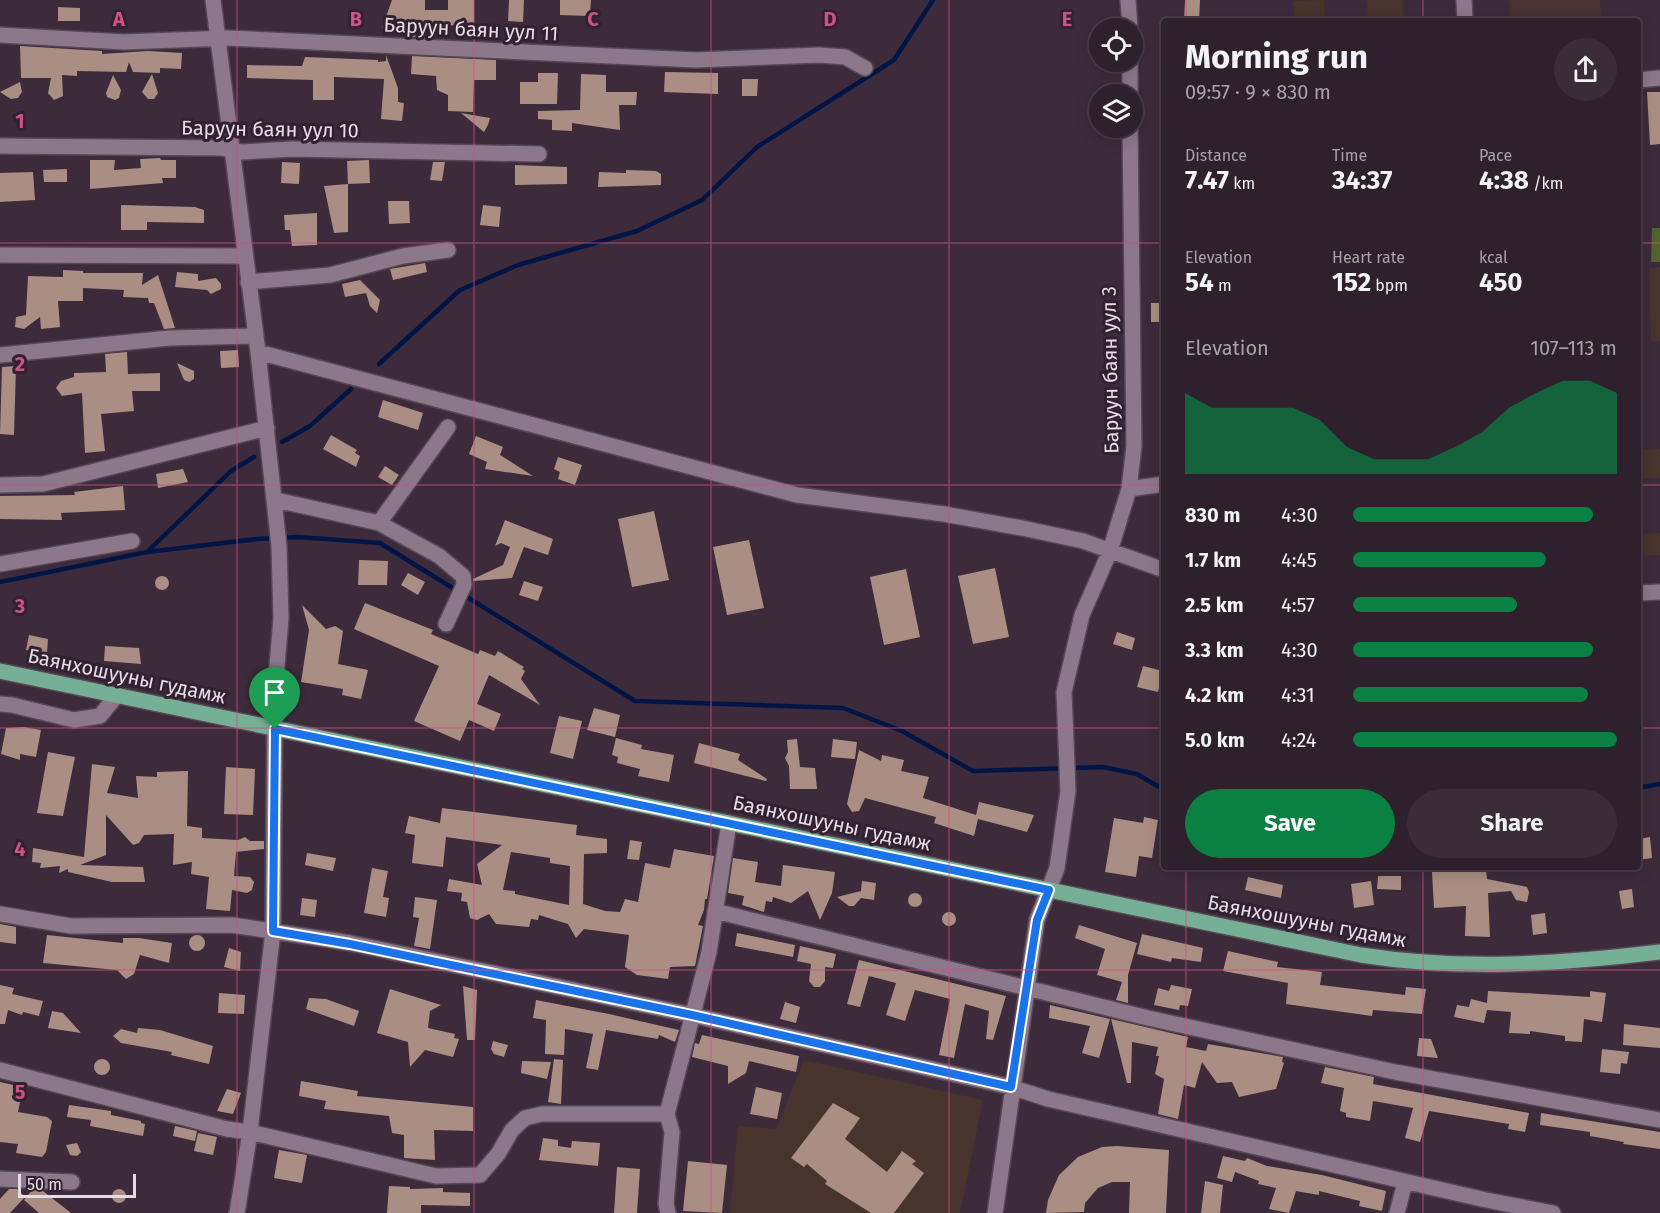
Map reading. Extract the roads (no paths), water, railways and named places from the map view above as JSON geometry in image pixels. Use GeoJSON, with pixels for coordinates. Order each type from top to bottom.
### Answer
{"type":"FeatureCollection","features":[{"type":"Feature","properties":{"kind":"main road","name":"Баянхошууны гудамж"},"geometry":{"type":"LineString","coordinates":[[0,671],[1322,948],[1426,963],[1532,965],[1660,952]]}},
{"type":"Feature","properties":{"kind":"street"},"geometry":{"type":"LineString","coordinates":[[213,0],[276,500],[281,618],[275,690],[273,931],[250,1131],[237,1213]]}},
{"type":"Feature","properties":{"kind":"street"},"geometry":{"type":"LineString","coordinates":[[1128,0],[1129,18]]}},
{"type":"Feature","properties":{"kind":"street"},"geometry":{"type":"LineString","coordinates":[[1464,0],[1465,18]]}},
{"type":"Feature","properties":{"kind":"street","name":"Баруун баян уул 11"},"geometry":{"type":"LineString","coordinates":[[0,35],[124,42],[217,38],[696,60],[819,55],[844,57],[865,68]]}},
{"type":"Feature","properties":{"kind":"street"},"geometry":{"type":"LineString","coordinates":[[1641,80],[1660,78]]}},
{"type":"Feature","properties":{"kind":"street","name":"Баруун баян уул 3"},"geometry":{"type":"LineString","coordinates":[[995,1213],[1011,1087],[1037,920],[1057,868],[1068,791],[1064,692],[1071,654],[1082,615],[1110,551],[1129,489],[1134,446],[1130,138]]}},
{"type":"Feature","properties":{"kind":"street","name":"Баруун баян уул 10"},"geometry":{"type":"LineString","coordinates":[[0,146],[231,149],[242,152],[292,148],[539,153]]}},
{"type":"Feature","properties":{"kind":"street"},"geometry":{"type":"LineString","coordinates":[[248,282],[330,275],[403,256],[448,250]]}},
{"type":"Feature","properties":{"kind":"street"},"geometry":{"type":"LineString","coordinates":[[0,255],[245,256]]}},
{"type":"Feature","properties":{"kind":"street"},"geometry":{"type":"LineString","coordinates":[[0,355],[170,338],[255,336]]}},
{"type":"Feature","properties":{"kind":"street"},"geometry":{"type":"LineString","coordinates":[[258,352],[798,495],[944,514],[1022,528],[1083,541],[1161,569]]}},
{"type":"Feature","properties":{"kind":"street"},"geometry":{"type":"LineString","coordinates":[[0,485],[43,484],[267,428]]}},
{"type":"Feature","properties":{"kind":"street"},"geometry":{"type":"LineString","coordinates":[[379,523],[448,428]]}},
{"type":"Feature","properties":{"kind":"street"},"geometry":{"type":"LineString","coordinates":[[1129,489],[1161,484]]}},
{"type":"Feature","properties":{"kind":"street"},"geometry":{"type":"LineString","coordinates":[[276,500],[379,523],[439,556],[463,576],[464,585],[446,624]]}},
{"type":"Feature","properties":{"kind":"street"},"geometry":{"type":"LineString","coordinates":[[0,564],[132,541]]}},
{"type":"Feature","properties":{"kind":"street"},"geometry":{"type":"LineString","coordinates":[[1641,593],[1660,592]]}},
{"type":"Feature","properties":{"kind":"street"},"geometry":{"type":"LineString","coordinates":[[0,704],[74,720],[100,716],[117,695]]}},
{"type":"Feature","properties":{"kind":"street"},"geometry":{"type":"LineString","coordinates":[[668,1213],[666,1204],[672,1132],[668,1114],[709,952],[729,823]]}},
{"type":"Feature","properties":{"kind":"street"},"geometry":{"type":"LineString","coordinates":[[715,910],[1148,1018],[1395,1072],[1660,1120]]}},
{"type":"Feature","properties":{"kind":"street"},"geometry":{"type":"LineString","coordinates":[[0,914],[70,926],[200,924],[273,931],[350,944],[692,1015],[1011,1087],[1048,1099],[1405,1182],[1553,1213]]}},
{"type":"Feature","properties":{"kind":"street"},"geometry":{"type":"LineString","coordinates":[[0,1070],[227,1129],[250,1131],[436,1176],[480,1175],[498,1154],[512,1130],[525,1118],[542,1114],[668,1114]]}},
{"type":"Feature","properties":{"kind":"street"},"geometry":{"type":"LineString","coordinates":[[0,1179],[72,1182]]}},
{"type":"Feature","properties":{"kind":"street"},"geometry":{"type":"LineString","coordinates":[[1397,1213],[1405,1182]]}},
{"type":"Feature","properties":{"kind":"waterway"},"geometry":{"type":"LineString","coordinates":[[379,364],[460,290],[518,265],[637,231],[702,200],[757,147],[894,60],[933,0]]}},
{"type":"Feature","properties":{"kind":"waterway"},"geometry":{"type":"LineString","coordinates":[[282,442],[310,426],[351,389]]}},
{"type":"Feature","properties":{"kind":"waterway"},"geometry":{"type":"LineString","coordinates":[[147,552],[231,471],[254,457]]}},
{"type":"Feature","properties":{"kind":"waterway"},"geometry":{"type":"LineString","coordinates":[[0,582],[147,552],[257,539],[298,537],[380,543],[635,701],[843,708],[902,731],[973,771],[1103,767],[1137,774],[1161,788]]}},
{"type":"Feature","properties":{"kind":"waterway"},"geometry":{"type":"LineString","coordinates":[[1641,787],[1660,784]]}}]}
